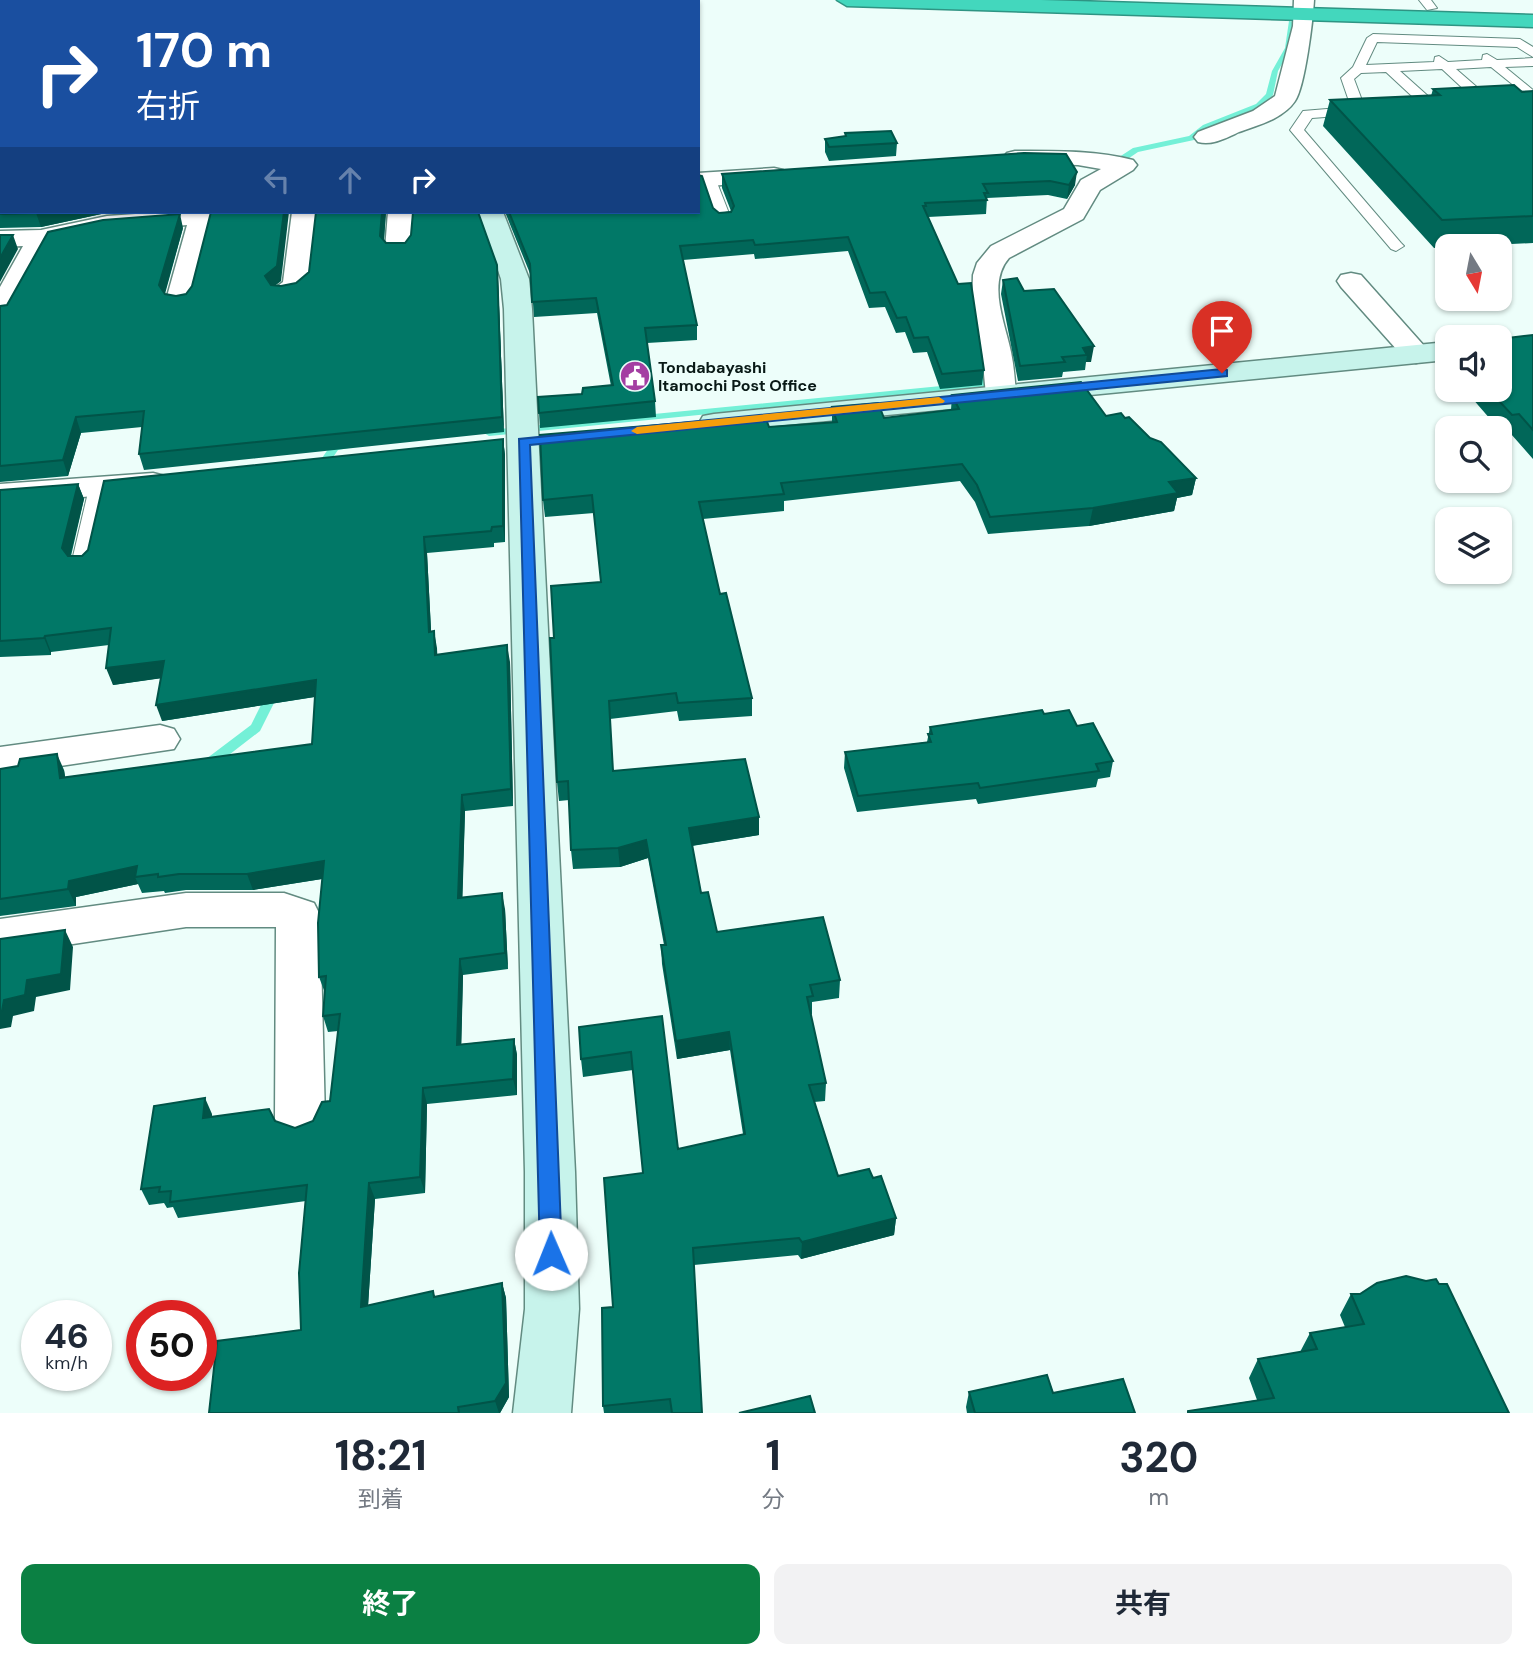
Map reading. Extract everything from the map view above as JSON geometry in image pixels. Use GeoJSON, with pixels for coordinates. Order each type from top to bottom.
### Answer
{"type":"FeatureCollection","features":[{"type":"Feature","properties":{"kind":"highway"},"geometry":{"type":"LineString","coordinates":[[847,0],[1304,7]]}},
{"type":"Feature","properties":{"kind":"highway"},"geometry":{"type":"LineString","coordinates":[[1150,0],[1533,21]]}},
{"type":"Feature","properties":{"kind":"highway"},"geometry":{"type":"LineString","coordinates":[[1329,10],[1428,4],[1533,11]]}},
{"type":"Feature","properties":{"kind":"main road"},"geometry":{"type":"LineString","coordinates":[[491,214],[515,279],[524,442],[550,1172],[552,1309],[542,1413]]}},
{"type":"Feature","properties":{"kind":"main road"},"geometry":{"type":"LineString","coordinates":[[687,426],[1435,352]]}},
{"type":"Feature","properties":{"kind":"street"},"geometry":{"type":"LineString","coordinates":[[1206,136],[1261,116],[1273,110],[1286,98],[1303,26],[1304,7]]}},
{"type":"Feature","properties":{"kind":"street"},"geometry":{"type":"LineString","coordinates":[[995,159],[1078,158],[1125,165],[1090,186],[1084,192],[1074,214],[1000,252],[990,263],[986,275],[986,308],[997,354],[1001,395]]}},
{"type":"Feature","properties":{"kind":"street"},"geometry":{"type":"LineString","coordinates":[[703,180],[791,174]]}},
{"type":"Feature","properties":{"kind":"street"},"geometry":{"type":"LineString","coordinates":[[0,239],[41,238],[115,218],[234,214]]}},
{"type":"Feature","properties":{"kind":"street"},"geometry":{"type":"LineString","coordinates":[[285,291],[296,286],[305,214]]}},
{"type":"Feature","properties":{"kind":"street"},"geometry":{"type":"LineString","coordinates":[[398,249],[401,214]]}},
{"type":"Feature","properties":{"kind":"street"},"geometry":{"type":"LineString","coordinates":[[180,300],[202,217]]}},
{"type":"Feature","properties":{"kind":"street"},"geometry":{"type":"LineString","coordinates":[[0,312],[41,238]]}},
{"type":"Feature","properties":{"kind":"street"},"geometry":{"type":"LineString","coordinates":[[1351,281],[1416,354]]}},
{"type":"Feature","properties":{"kind":"street"},"geometry":{"type":"LineString","coordinates":[[0,494],[99,488],[182,479]]}},
{"type":"Feature","properties":{"kind":"street"},"geometry":{"type":"LineString","coordinates":[[0,761],[160,739]]}},
{"type":"Feature","properties":{"kind":"street"},"geometry":{"type":"LineString","coordinates":[[0,937],[186,910],[284,910],[298,915],[300,1119]]}},
{"type":"Feature","properties":{"kind":"lane"},"geometry":{"type":"LineString","coordinates":[[1396,246],[1297,130],[1308,114],[1365,110],[1347,78],[1358,69],[1373,38],[1520,43],[1533,53]]}},
{"type":"Feature","properties":{"kind":"lane"},"geometry":{"type":"LineString","coordinates":[[1409,109],[1494,104],[1416,39]]}},
{"type":"Feature","properties":{"kind":"lane"},"geometry":{"type":"LineString","coordinates":[[1468,41],[1529,101]]}},
{"type":"Feature","properties":{"kind":"lane"},"geometry":{"type":"LineString","coordinates":[[1358,69],[1533,61]]}},
{"type":"Feature","properties":{"kind":"lane"},"geometry":{"type":"LineString","coordinates":[[1389,68],[1447,107]]}},
{"type":"Feature","properties":{"kind":"lane"},"geometry":{"type":"LineString","coordinates":[[703,180],[724,221]]}},
{"type":"Feature","properties":{"kind":"lane"},"geometry":{"type":"LineString","coordinates":[[81,565],[99,488]]}},
{"type":"Feature","properties":{"kind":"building"},"geometry":{"type":"Polygon","coordinates":[[[1514,85],[1522,92],[1533,91],[1533,216],[1442,220],[1330,100],[1440,95],[1433,89],[1514,85]]]}},
{"type":"Feature","properties":{"kind":"building"},"geometry":{"type":"Polygon","coordinates":[[[891,131],[897,143],[829,147],[825,139],[846,136],[845,133],[891,131]]]}},
{"type":"Feature","properties":{"kind":"building"},"geometry":{"type":"Polygon","coordinates":[[[1024,153],[1066,154],[1077,172],[1069,185],[1050,181],[983,184],[988,193],[984,193],[987,200],[925,203],[926,206],[923,206],[958,284],[971,283],[984,370],[942,374],[928,337],[914,338],[906,317],[897,318],[885,292],[870,293],[848,237],[755,245],[753,240],[680,246],[697,325],[645,328],[655,401],[539,413],[538,397],[582,394],[583,388],[613,385],[596,298],[532,302],[530,264],[510,214],[700,214],[700,176],[713,208],[719,213],[731,212],[734,206],[722,174],[1024,153]]]}},
{"type":"Feature","properties":{"kind":"building"},"geometry":{"type":"Polygon","coordinates":[[[180,214],[159,285],[165,294],[176,296],[186,294],[192,286],[210,214],[284,214],[277,266],[265,276],[271,285],[281,286],[296,283],[309,272],[316,214],[382,214],[380,236],[386,243],[405,243],[411,235],[413,214],[479,214],[497,265],[502,417],[139,454],[144,411],[76,417],[63,460],[0,466],[0,306],[7,305],[48,232],[103,220],[180,214]]]}},
{"type":"Feature","properties":{"kind":"building"},"geometry":{"type":"Polygon","coordinates":[[[0,235],[13,235],[0,258],[0,235]]]}},
{"type":"Feature","properties":{"kind":"building"},"geometry":{"type":"Polygon","coordinates":[[[1017,278],[1024,291],[1054,289],[1094,346],[1083,348],[1087,355],[1062,357],[1065,362],[1020,366],[1003,280],[1017,278]]]}},
{"type":"Feature","properties":{"kind":"building"},"geometry":{"type":"Polygon","coordinates":[[[1533,335],[1533,430],[1519,414],[1512,415],[1500,402],[1512,402],[1512,338],[1533,335]]]}},
{"type":"Feature","properties":{"kind":"building"},"geometry":{"type":"Polygon","coordinates":[[[1081,382],[1106,416],[1121,413],[1125,418],[1129,417],[1150,438],[1161,442],[1196,478],[1169,482],[1178,493],[1093,508],[990,517],[977,485],[962,464],[781,483],[784,494],[699,502],[720,594],[726,593],[752,698],[678,703],[676,693],[609,701],[613,771],[745,759],[759,817],[689,828],[701,893],[708,892],[717,932],[823,917],[840,980],[810,985],[813,996],[807,997],[826,1083],[809,1085],[838,1176],[869,1169],[873,1178],[881,1176],[896,1218],[802,1242],[799,1238],[693,1248],[702,1413],[672,1413],[670,1399],[603,1406],[602,1308],[613,1307],[604,1178],[643,1173],[631,1052],[581,1059],[579,1027],[662,1016],[678,1149],[745,1134],[729,1032],[676,1041],[661,945],[666,945],[646,840],[618,848],[571,850],[568,781],[557,782],[550,638],[554,638],[551,586],[601,582],[592,495],[543,500],[540,435],[765,416],[769,427],[837,422],[832,407],[878,403],[884,418],[959,409],[952,395],[1081,382]]]}},
{"type":"Feature","properties":{"kind":"building"},"geometry":{"type":"Polygon","coordinates":[[[503,439],[503,526],[492,527],[491,531],[424,537],[429,632],[434,631],[435,655],[507,645],[511,789],[462,795],[458,898],[502,893],[505,953],[460,959],[457,1045],[514,1039],[513,1079],[423,1088],[420,1177],[369,1183],[361,1307],[433,1291],[434,1297],[502,1283],[506,1383],[495,1401],[458,1407],[459,1413],[209,1413],[211,1391],[217,1391],[217,1341],[301,1330],[299,1273],[307,1185],[170,1202],[171,1191],[159,1192],[160,1187],[141,1189],[154,1106],[205,1098],[203,1118],[269,1109],[275,1121],[295,1128],[313,1121],[322,1102],[330,1101],[340,1014],[323,1016],[326,976],[319,977],[318,923],[324,861],[247,874],[179,874],[158,877],[158,874],[135,877],[137,866],[69,881],[68,889],[0,899],[0,769],[18,766],[20,759],[57,754],[60,778],[312,744],[316,680],[156,705],[164,661],[106,668],[111,628],[44,638],[0,641],[0,490],[78,484],[62,548],[68,556],[82,556],[88,550],[104,481],[503,439]]]}},
{"type":"Feature","properties":{"kind":"building"},"geometry":{"type":"Polygon","coordinates":[[[1042,710],[1044,714],[1069,710],[1077,726],[1093,723],[1113,761],[1096,764],[1099,771],[980,788],[978,783],[858,796],[845,752],[931,742],[928,734],[932,734],[930,727],[1042,710]]]}},
{"type":"Feature","properties":{"kind":"building"},"geometry":{"type":"Polygon","coordinates":[[[65,930],[61,974],[27,980],[25,995],[4,1000],[0,1011],[0,939],[65,930]]]}},
{"type":"Feature","properties":{"kind":"building"},"geometry":{"type":"Polygon","coordinates":[[[1406,1276],[1426,1281],[1436,1279],[1439,1284],[1447,1284],[1509,1413],[1188,1413],[1274,1398],[1258,1359],[1317,1349],[1310,1333],[1364,1324],[1351,1294],[1360,1294],[1377,1283],[1406,1276]]]}},
{"type":"Feature","properties":{"kind":"building"},"geometry":{"type":"Polygon","coordinates":[[[1047,1375],[1053,1393],[1123,1379],[1135,1413],[975,1413],[969,1392],[1047,1375]]]}},
{"type":"Feature","properties":{"kind":"building"},"geometry":{"type":"Polygon","coordinates":[[[810,1396],[815,1413],[739,1413],[810,1396]]]}},
{"type":"Feature","properties":{"kind":"waterway"},"geometry":{"type":"LineString","coordinates":[[1110,167],[1136,150],[1191,138],[1206,127],[1259,106],[1269,95],[1275,71],[1288,48],[1291,22]]}},
{"type":"Feature","properties":{"kind":"waterway"},"geometry":{"type":"LineString","coordinates":[[489,433],[987,384],[984,371]]}},
{"type":"Feature","properties":{"kind":"waterway"},"geometry":{"type":"LineString","coordinates":[[318,471],[335,447],[345,446]]}},
{"type":"Feature","properties":{"kind":"waterway"},"geometry":{"type":"LineString","coordinates":[[207,765],[256,728],[275,689]]}},
{"type":"Feature","properties":{"kind":"slow traffic"},"geometry":{"type":"LineString","coordinates":[[637,431],[939,401]]}},
{"type":"Feature","properties":{"kind":"place","name":"Tondabayashi Itamochi Post Office"},"geometry":{"type":"Point","coordinates":[635,376]}},
{"type":"Feature","properties":{"kind":"route"},"geometry":{"type":"LineString","coordinates":[[551,1254],[541,891],[523,442],[1222,373]]}}]}
